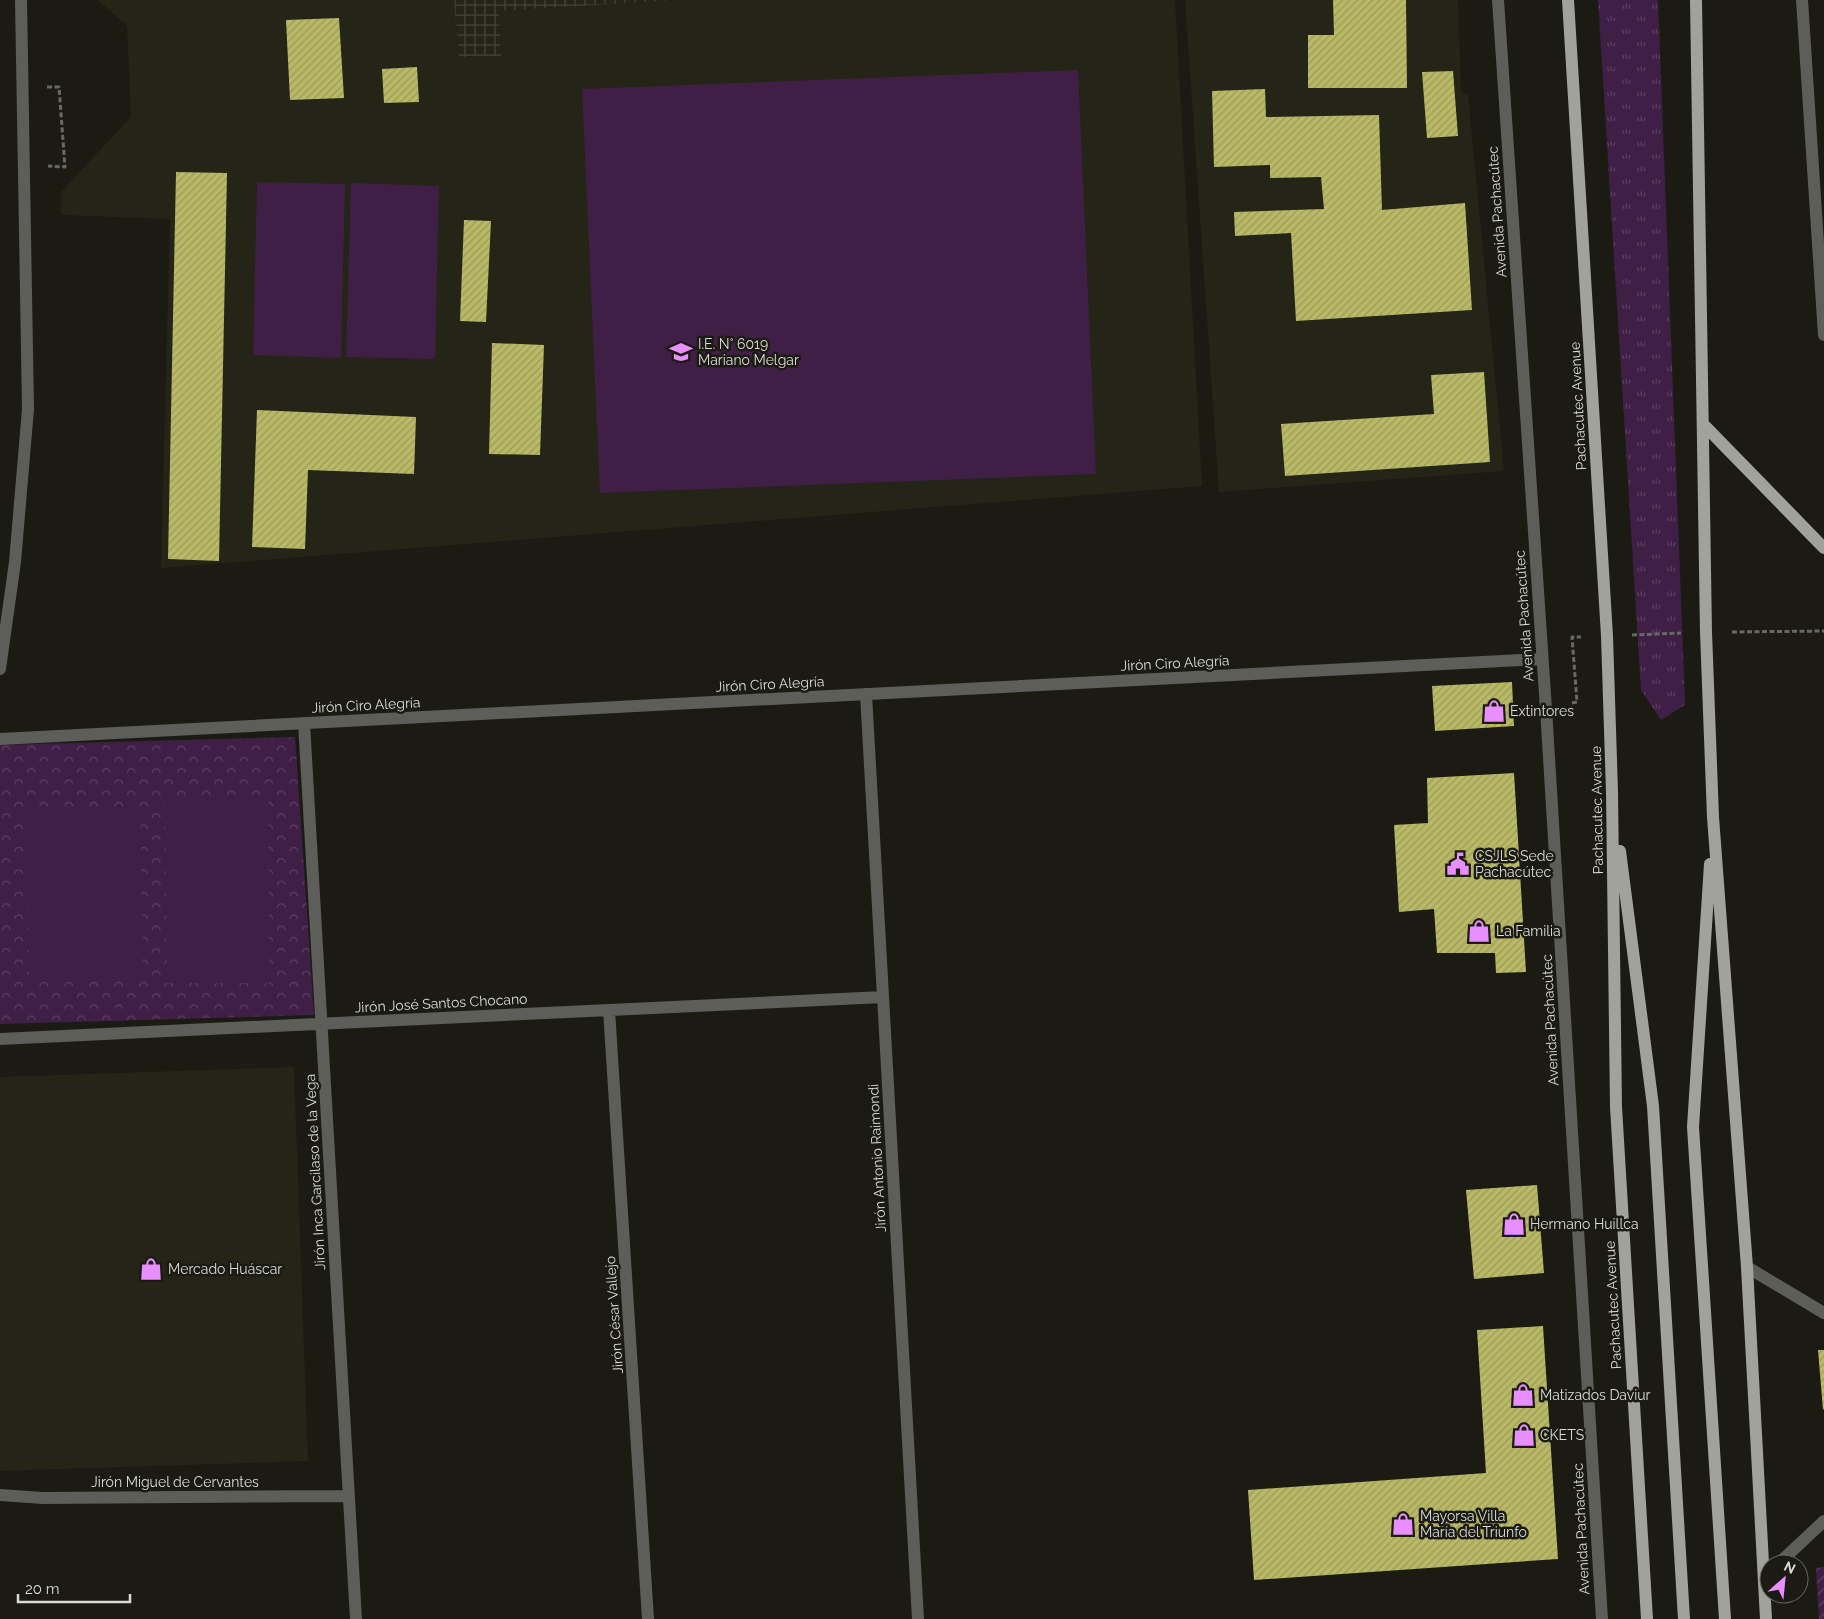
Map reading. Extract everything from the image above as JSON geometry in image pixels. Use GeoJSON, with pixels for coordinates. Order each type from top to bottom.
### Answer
{"type":"FeatureCollection","features":[{"type":"Feature","properties":{"kind":"main road","name":"Pachacutec Avenue"},"geometry":{"type":"LineString","coordinates":[[1568,0],[1607,636],[1612,792],[1616,1107],[1647,1619]]}},
{"type":"Feature","properties":{"kind":"main road"},"geometry":{"type":"LineString","coordinates":[[1696,0],[1706,632],[1713,817],[1747,1267],[1765,1554]]}},
{"type":"Feature","properties":{"kind":"main road"},"geometry":{"type":"LineString","coordinates":[[1702,424],[1824,548]]}},
{"type":"Feature","properties":{"kind":"main road"},"geometry":{"type":"LineString","coordinates":[[1612,792],[1653,1106],[1684,1619]]}},
{"type":"Feature","properties":{"kind":"main road"},"geometry":{"type":"LineString","coordinates":[[1713,817],[1694,1127],[1725,1619]]}},
{"type":"Feature","properties":{"kind":"main road"},"geometry":{"type":"LineString","coordinates":[[1766,1604],[1766,1619]]}},
{"type":"Feature","properties":{"kind":"street"},"geometry":{"type":"LineString","coordinates":[[0,669],[16,562],[28,410],[21,0]]}},
{"type":"Feature","properties":{"kind":"street","name":"Avenida Pachacútec"},"geometry":{"type":"LineString","coordinates":[[1498,0],[1546,709],[1602,1619]]}},
{"type":"Feature","properties":{"kind":"street"},"geometry":{"type":"LineString","coordinates":[[1802,0],[1824,335]]}},
{"type":"Feature","properties":{"kind":"street","name":"Jirón Ciro Alegría"},"geometry":{"type":"LineString","coordinates":[[0,739],[1542,659]]}},
{"type":"Feature","properties":{"kind":"street","name":"Jirón Antonio Raimondi"},"geometry":{"type":"LineString","coordinates":[[866,694],[918,1619]]}},
{"type":"Feature","properties":{"kind":"street","name":"Jirón Inca Garcilaso de la Vega"},"geometry":{"type":"LineString","coordinates":[[304,723],[356,1619]]}},
{"type":"Feature","properties":{"kind":"street","name":"Jirón José Santos Chocano"},"geometry":{"type":"LineString","coordinates":[[0,1039],[883,997]]}},
{"type":"Feature","properties":{"kind":"street","name":"Jirón César Vallejo"},"geometry":{"type":"LineString","coordinates":[[609,1010],[648,1619]]}},
{"type":"Feature","properties":{"kind":"street"},"geometry":{"type":"LineString","coordinates":[[1747,1267],[1824,1313]]}},
{"type":"Feature","properties":{"kind":"street","name":"Jirón Miguel de Cervantes"},"geometry":{"type":"LineString","coordinates":[[0,1495],[44,1498],[350,1496]]}},
{"type":"Feature","properties":{"kind":"street"},"geometry":{"type":"LineString","coordinates":[[1789,1554],[1824,1521]]}},
{"type":"Feature","properties":{"kind":"path"},"geometry":{"type":"LineString","coordinates":[[1546,709],[1576,702],[1572,637],[1706,632],[1824,631]]}},
{"type":"Feature","properties":{"kind":"shaded area","name":"I.E. N° 6019 Mariano Melgar"},"geometry":{"type":"Polygon","coordinates":[[[98,0],[454,0],[459,57],[501,56],[499,11],[677,0],[1175,0],[1202,486],[161,568],[170,219],[61,215],[61,192],[131,117],[127,26],[98,0]]]}},
{"type":"Feature","properties":{"kind":"shaded area"},"geometry":{"type":"Polygon","coordinates":[[[454,0],[677,0],[499,11],[501,56],[459,57],[454,0]]]}},
{"type":"Feature","properties":{"kind":"shaded area"},"geometry":{"type":"Polygon","coordinates":[[[1185,0],[1458,0],[1461,92],[1468,95],[1504,471],[1219,492],[1185,0]]]}},
{"type":"Feature","properties":{"kind":"shaded area","name":"Mercado Huáscar"},"geometry":{"type":"Polygon","coordinates":[[[294,1067],[308,1461],[0,1471],[0,1077],[294,1067]]]}},
{"type":"Feature","properties":{"kind":"green space"},"geometry":{"type":"Polygon","coordinates":[[[1598,0],[1658,0],[1685,705],[1661,720],[1641,690],[1598,0]]]}},
{"type":"Feature","properties":{"kind":"green space"},"geometry":{"type":"Polygon","coordinates":[[[1078,70],[1096,474],[600,493],[582,89],[1078,70]]]}},
{"type":"Feature","properties":{"kind":"green space"},"geometry":{"type":"Polygon","coordinates":[[[257,182],[345,184],[341,358],[253,355],[257,182]]]}},
{"type":"Feature","properties":{"kind":"green space"},"geometry":{"type":"Polygon","coordinates":[[[351,183],[439,186],[435,359],[346,357],[351,183]]]}},
{"type":"Feature","properties":{"kind":"green space"},"geometry":{"type":"Polygon","coordinates":[[[295,737],[314,1015],[0,1024],[0,745],[295,737]]]}},
{"type":"Feature","properties":{"kind":"green space"},"geometry":{"type":"Polygon","coordinates":[[[165,796],[268,796],[269,983],[167,983],[165,796]]]}},
{"type":"Feature","properties":{"kind":"green space"},"geometry":{"type":"Polygon","coordinates":[[[140,808],[143,976],[29,977],[26,809],[140,808]]]}},
{"type":"Feature","properties":{"kind":"green space"},"geometry":{"type":"Polygon","coordinates":[[[1824,1567],[1824,1619],[1819,1619],[1816,1568],[1824,1567]]]}},
{"type":"Feature","properties":{"kind":"building"},"geometry":{"type":"Polygon","coordinates":[[[1333,0],[1406,0],[1407,88],[1308,88],[1308,35],[1334,35],[1333,0]]]}},
{"type":"Feature","properties":{"kind":"building"},"geometry":{"type":"Polygon","coordinates":[[[339,18],[344,98],[290,100],[286,20],[339,18]]]}},
{"type":"Feature","properties":{"kind":"building"},"geometry":{"type":"Polygon","coordinates":[[[417,67],[419,102],[384,103],[382,69],[417,67]]]}},
{"type":"Feature","properties":{"kind":"building"},"geometry":{"type":"Polygon","coordinates":[[[1453,71],[1458,136],[1427,138],[1422,72],[1453,71]]]}},
{"type":"Feature","properties":{"kind":"building"},"geometry":{"type":"Polygon","coordinates":[[[1265,89],[1266,117],[1379,115],[1382,210],[1465,203],[1472,310],[1296,321],[1291,233],[1235,236],[1234,212],[1324,209],[1321,177],[1270,178],[1270,165],[1214,167],[1212,91],[1265,89]]]}},
{"type":"Feature","properties":{"kind":"building"},"geometry":{"type":"Polygon","coordinates":[[[176,172],[227,173],[219,561],[168,559],[176,172]]]}},
{"type":"Feature","properties":{"kind":"building"},"geometry":{"type":"Polygon","coordinates":[[[464,220],[491,221],[486,322],[460,321],[464,220]]]}},
{"type":"Feature","properties":{"kind":"building"},"geometry":{"type":"Polygon","coordinates":[[[492,343],[544,345],[540,455],[489,454],[492,343]]]}},
{"type":"Feature","properties":{"kind":"building"},"geometry":{"type":"Polygon","coordinates":[[[1484,372],[1490,462],[1285,476],[1281,424],[1434,414],[1431,375],[1484,372]]]}},
{"type":"Feature","properties":{"kind":"building"},"geometry":{"type":"Polygon","coordinates":[[[257,410],[416,417],[414,474],[308,470],[305,549],[252,547],[257,410]]]}},
{"type":"Feature","properties":{"kind":"building"},"geometry":{"type":"Polygon","coordinates":[[[1512,682],[1514,726],[1435,731],[1432,686],[1512,682]]]}},
{"type":"Feature","properties":{"kind":"building","name":"CSJLS Sede Pachacútec"},"geometry":{"type":"Polygon","coordinates":[[[1514,773],[1526,972],[1496,973],[1495,953],[1437,953],[1434,909],[1399,912],[1394,825],[1428,823],[1427,778],[1514,773]]]}},
{"type":"Feature","properties":{"kind":"building"},"geometry":{"type":"Polygon","coordinates":[[[1537,1185],[1544,1273],[1474,1279],[1466,1190],[1537,1185]]]}},
{"type":"Feature","properties":{"kind":"building","name":"Mayorsa Villa María del Triunfo"},"geometry":{"type":"Polygon","coordinates":[[[1543,1326],[1558,1559],[1254,1580],[1248,1490],[1486,1473],[1477,1330],[1543,1326]]]}},
{"type":"Feature","properties":{"kind":"building"},"geometry":{"type":"Polygon","coordinates":[[[1818,1350],[1824,1350],[1823,1410],[1818,1350]]]}},
{"type":"Feature","properties":{"kind":"place","name":"I.E. N° 6019 Mariano Melgar"},"geometry":{"type":"Point","coordinates":[681,352]}},
{"type":"Feature","properties":{"kind":"place","name":"Extintores"},"geometry":{"type":"Point","coordinates":[1494,711]}},
{"type":"Feature","properties":{"kind":"place","name":"CSJLS Sede Pachacútec"},"geometry":{"type":"Point","coordinates":[1458,864]}},
{"type":"Feature","properties":{"kind":"place","name":"La Familia"},"geometry":{"type":"Point","coordinates":[1479,931]}},
{"type":"Feature","properties":{"kind":"place","name":"Hermano Huillca"},"geometry":{"type":"Point","coordinates":[1514,1224]}},
{"type":"Feature","properties":{"kind":"place","name":"Mercado Huáscar"},"geometry":{"type":"Point","coordinates":[151,1269]}},
{"type":"Feature","properties":{"kind":"place","name":"Matizados Daviur"},"geometry":{"type":"Point","coordinates":[1523,1395]}},
{"type":"Feature","properties":{"kind":"place","name":"CKETS"},"geometry":{"type":"Point","coordinates":[1524,1435]}},
{"type":"Feature","properties":{"kind":"place","name":"Mayorsa Villa María del Triunfo"},"geometry":{"type":"Point","coordinates":[1403,1524]}}]}
